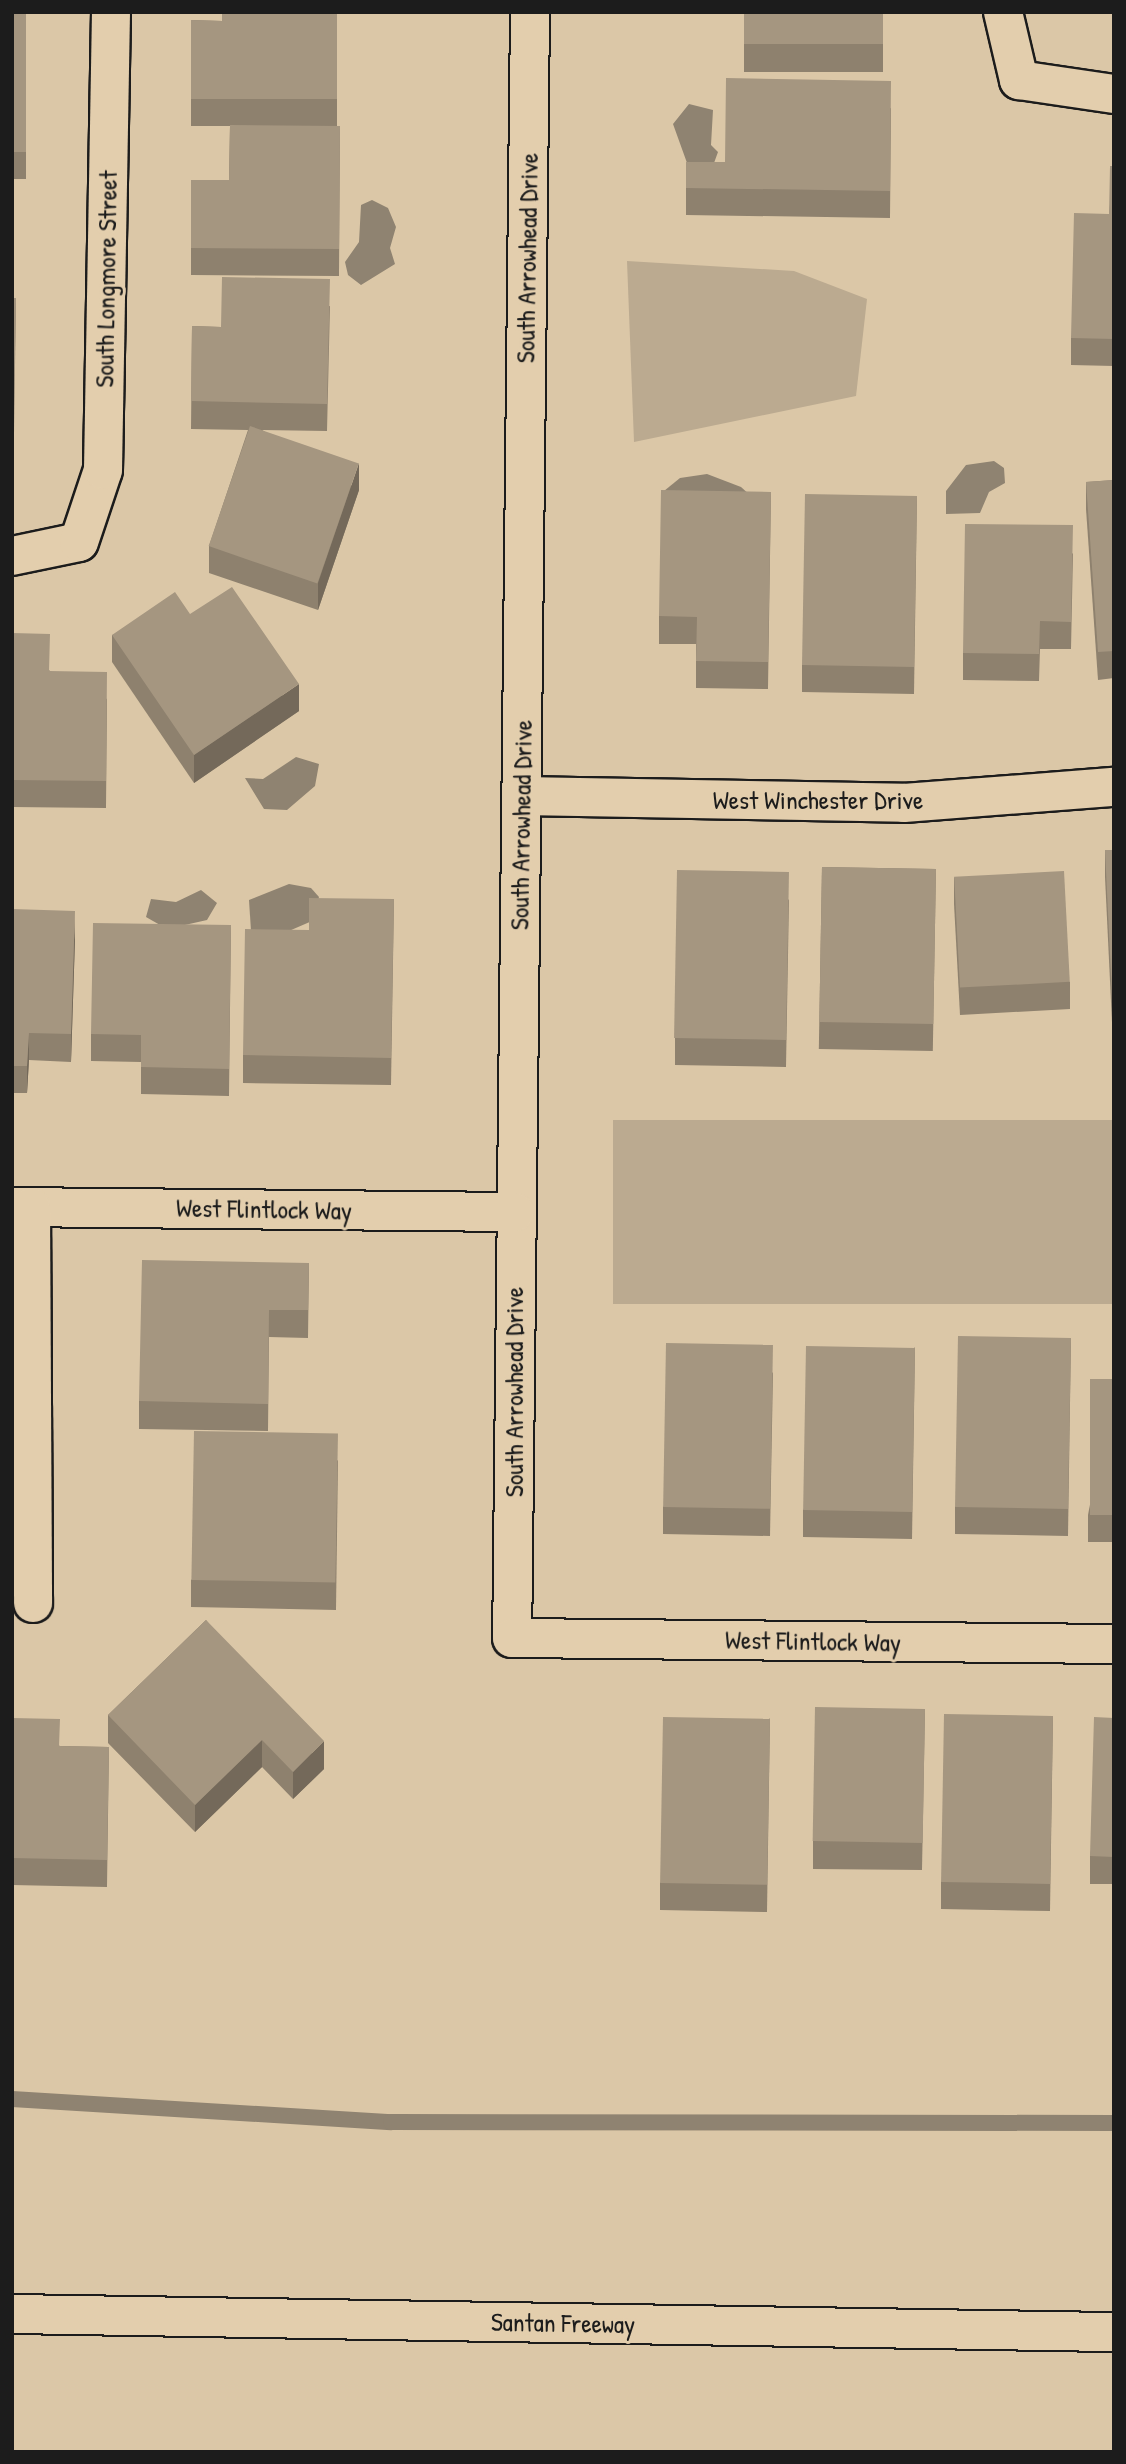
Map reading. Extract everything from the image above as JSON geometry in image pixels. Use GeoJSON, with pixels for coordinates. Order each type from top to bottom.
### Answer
{"type":"FeatureCollection","features":[{"type":"Feature","properties":{"kind":"main road","name":"South Longmore Street"},"geometry":{"type":"LineString","coordinates":[[12,556],[79,542],[103,470],[111,12]]}},
{"type":"Feature","properties":{"kind":"main road","name":"South Arrowhead Drive"},"geometry":{"type":"LineString","coordinates":[[512,1638],[530,12]]}},
{"type":"Feature","properties":{"kind":"main road"},"geometry":{"type":"LineString","coordinates":[[1003,12],[1019,80],[1114,94]]}},
{"type":"Feature","properties":{"kind":"main road","name":"West Winchester Drive"},"geometry":{"type":"LineString","coordinates":[[522,796],[904,803],[1114,787]]}},
{"type":"Feature","properties":{"kind":"main road"},"geometry":{"type":"LineString","coordinates":[[22,1207],[33,1603]]}},
{"type":"Feature","properties":{"kind":"main road","name":"West Flintlock Way"},"geometry":{"type":"LineString","coordinates":[[22,1207],[515,1212]]}},
{"type":"Feature","properties":{"kind":"main road","name":"West Flintlock Way"},"geometry":{"type":"LineString","coordinates":[[512,1638],[1114,1644]]}},
{"type":"Feature","properties":{"kind":"main road","name":"Santan Freeway"},"geometry":{"type":"LineString","coordinates":[[12,2314],[1114,2332]]}},
{"type":"Feature","properties":{"kind":"shaded area"},"geometry":{"type":"Polygon","coordinates":[[[689,104],[713,110],[711,145],[718,152],[714,163],[691,174],[673,124],[689,104]]]}},
{"type":"Feature","properties":{"kind":"shaded area"},"geometry":{"type":"Polygon","coordinates":[[[372,200],[388,208],[396,227],[390,248],[395,264],[361,285],[348,275],[345,262],[359,242],[361,205],[372,200]]]}},
{"type":"Feature","properties":{"kind":"shaded area"},"geometry":{"type":"Polygon","coordinates":[[[627,261],[794,271],[867,299],[856,396],[634,442],[627,261]]]}},
{"type":"Feature","properties":{"kind":"shaded area"},"geometry":{"type":"Polygon","coordinates":[[[994,461],[1004,468],[1005,483],[989,492],[980,513],[946,514],[946,491],[966,465],[994,461]]]}},
{"type":"Feature","properties":{"kind":"shaded area"},"geometry":{"type":"Polygon","coordinates":[[[707,474],[741,487],[751,496],[664,491],[680,478],[707,474]]]}},
{"type":"Feature","properties":{"kind":"shaded area"},"geometry":{"type":"Polygon","coordinates":[[[296,757],[319,764],[315,786],[287,810],[264,809],[245,778],[263,779],[296,757]]]}},
{"type":"Feature","properties":{"kind":"shaded area"},"geometry":{"type":"Polygon","coordinates":[[[289,884],[311,888],[319,897],[312,921],[268,940],[251,931],[249,900],[289,884]]]}},
{"type":"Feature","properties":{"kind":"shaded area"},"geometry":{"type":"Polygon","coordinates":[[[201,890],[217,903],[207,920],[167,929],[146,917],[151,899],[176,902],[201,890]]]}},
{"type":"Feature","properties":{"kind":"shaded area"},"geometry":{"type":"Polygon","coordinates":[[[613,1120],[1114,1120],[1114,1304],[613,1304],[613,1120]]]}},
{"type":"Feature","properties":{"kind":"building"},"geometry":{"type":"Polygon","coordinates":[[[12,12],[26,12],[26,152],[12,152],[12,12]]]}},
{"type":"Feature","properties":{"kind":"building"},"geometry":{"type":"Polygon","coordinates":[[[222,12],[337,12],[337,99],[191,99],[191,20],[222,21],[222,12]]]}},
{"type":"Feature","properties":{"kind":"building"},"geometry":{"type":"Polygon","coordinates":[[[744,12],[883,12],[883,44],[744,44],[744,12]]]}},
{"type":"Feature","properties":{"kind":"building"},"geometry":{"type":"Polygon","coordinates":[[[726,78],[891,81],[890,191],[686,188],[686,162],[725,162],[726,78]]]}},
{"type":"Feature","properties":{"kind":"building"},"geometry":{"type":"Polygon","coordinates":[[[230,125],[340,126],[339,249],[191,248],[191,180],[229,180],[230,125]]]}},
{"type":"Feature","properties":{"kind":"building"},"geometry":{"type":"Polygon","coordinates":[[[1110,166],[1114,166],[1114,339],[1071,338],[1074,213],[1109,214],[1110,166]]]}},
{"type":"Feature","properties":{"kind":"building"},"geometry":{"type":"Polygon","coordinates":[[[222,277],[330,279],[327,404],[191,401],[192,326],[221,327],[222,277]]]}},
{"type":"Feature","properties":{"kind":"building"},"geometry":{"type":"Polygon","coordinates":[[[12,298],[16,298],[14,406],[12,406],[12,298]]]}},
{"type":"Feature","properties":{"kind":"building"},"geometry":{"type":"Polygon","coordinates":[[[250,426],[359,463],[317,584],[209,546],[250,426]]]}},
{"type":"Feature","properties":{"kind":"building"},"geometry":{"type":"Polygon","coordinates":[[[1114,480],[1114,651],[1098,652],[1086,482],[1114,480]]]}},
{"type":"Feature","properties":{"kind":"building"},"geometry":{"type":"Polygon","coordinates":[[[661,490],[771,492],[768,662],[696,661],[697,617],[659,616],[661,490]]]}},
{"type":"Feature","properties":{"kind":"building"},"geometry":{"type":"Polygon","coordinates":[[[805,494],[917,496],[914,667],[802,665],[805,494]]]}},
{"type":"Feature","properties":{"kind":"building"},"geometry":{"type":"Polygon","coordinates":[[[965,524],[1073,525],[1071,622],[1040,621],[1039,654],[963,653],[965,524]]]}},
{"type":"Feature","properties":{"kind":"building"},"geometry":{"type":"Polygon","coordinates":[[[232,587],[299,684],[194,755],[112,635],[175,592],[190,614],[232,587]]]}},
{"type":"Feature","properties":{"kind":"building"},"geometry":{"type":"Polygon","coordinates":[[[12,633],[50,634],[49,671],[107,672],[106,781],[12,780],[12,633]]]}},
{"type":"Feature","properties":{"kind":"building"},"geometry":{"type":"Polygon","coordinates":[[[1105,850],[1114,850],[1114,1016],[1113,1016],[1105,850]]]}},
{"type":"Feature","properties":{"kind":"building"},"geometry":{"type":"Polygon","coordinates":[[[822,867],[936,869],[933,1024],[819,1022],[822,867]]]}},
{"type":"Feature","properties":{"kind":"building"},"geometry":{"type":"Polygon","coordinates":[[[677,870],[789,872],[786,1040],[674,1038],[677,870]]]}},
{"type":"Feature","properties":{"kind":"building"},"geometry":{"type":"Polygon","coordinates":[[[1064,871],[1070,982],[960,988],[954,877],[1064,871]]]}},
{"type":"Feature","properties":{"kind":"building"},"geometry":{"type":"Polygon","coordinates":[[[309,898],[394,899],[391,1058],[243,1055],[245,929],[309,930],[309,898]]]}},
{"type":"Feature","properties":{"kind":"building"},"geometry":{"type":"Polygon","coordinates":[[[12,909],[75,911],[71,1034],[29,1033],[27,1066],[12,1066],[12,909]]]}},
{"type":"Feature","properties":{"kind":"building"},"geometry":{"type":"Polygon","coordinates":[[[93,923],[231,925],[229,1069],[141,1067],[141,1035],[91,1034],[93,923]]]}},
{"type":"Feature","properties":{"kind":"building"},"geometry":{"type":"Polygon","coordinates":[[[142,1260],[309,1263],[308,1310],[269,1310],[268,1404],[139,1401],[142,1260]]]}},
{"type":"Feature","properties":{"kind":"building"},"geometry":{"type":"Polygon","coordinates":[[[958,1336],[1071,1338],[1068,1509],[955,1507],[958,1336]]]}},
{"type":"Feature","properties":{"kind":"building"},"geometry":{"type":"Polygon","coordinates":[[[666,1343],[773,1345],[770,1509],[663,1507],[666,1343]]]}},
{"type":"Feature","properties":{"kind":"building"},"geometry":{"type":"Polygon","coordinates":[[[806,1346],[915,1348],[912,1512],[803,1510],[806,1346]]]}},
{"type":"Feature","properties":{"kind":"building"},"geometry":{"type":"Polygon","coordinates":[[[1090,1379],[1114,1379],[1114,1515],[1090,1515],[1090,1379]]]}},
{"type":"Feature","properties":{"kind":"building"},"geometry":{"type":"Polygon","coordinates":[[[194,1431],[338,1434],[335,1582],[191,1580],[194,1431]]]}},
{"type":"Feature","properties":{"kind":"building"},"geometry":{"type":"Polygon","coordinates":[[[206,1620],[324,1741],[293,1772],[262,1740],[195,1805],[108,1715],[206,1620]]]}},
{"type":"Feature","properties":{"kind":"building"},"geometry":{"type":"Polygon","coordinates":[[[815,1707],[925,1709],[923,1843],[813,1841],[815,1707]]]}},
{"type":"Feature","properties":{"kind":"building"},"geometry":{"type":"Polygon","coordinates":[[[944,1714],[1053,1716],[1050,1884],[941,1882],[944,1714]]]}},
{"type":"Feature","properties":{"kind":"building"},"geometry":{"type":"Polygon","coordinates":[[[663,1717],[770,1719],[767,1885],[660,1883],[663,1717]]]}},
{"type":"Feature","properties":{"kind":"building"},"geometry":{"type":"Polygon","coordinates":[[[1094,1717],[1114,1718],[1114,1857],[1090,1856],[1094,1717]]]}},
{"type":"Feature","properties":{"kind":"building"},"geometry":{"type":"Polygon","coordinates":[[[12,1718],[60,1719],[59,1746],[109,1747],[107,1860],[12,1858],[12,1718]]]}},
{"type":"Feature","properties":{"kind":"waterway"},"geometry":{"type":"LineString","coordinates":[[12,2099],[391,2122],[1114,2123]]}}]}
